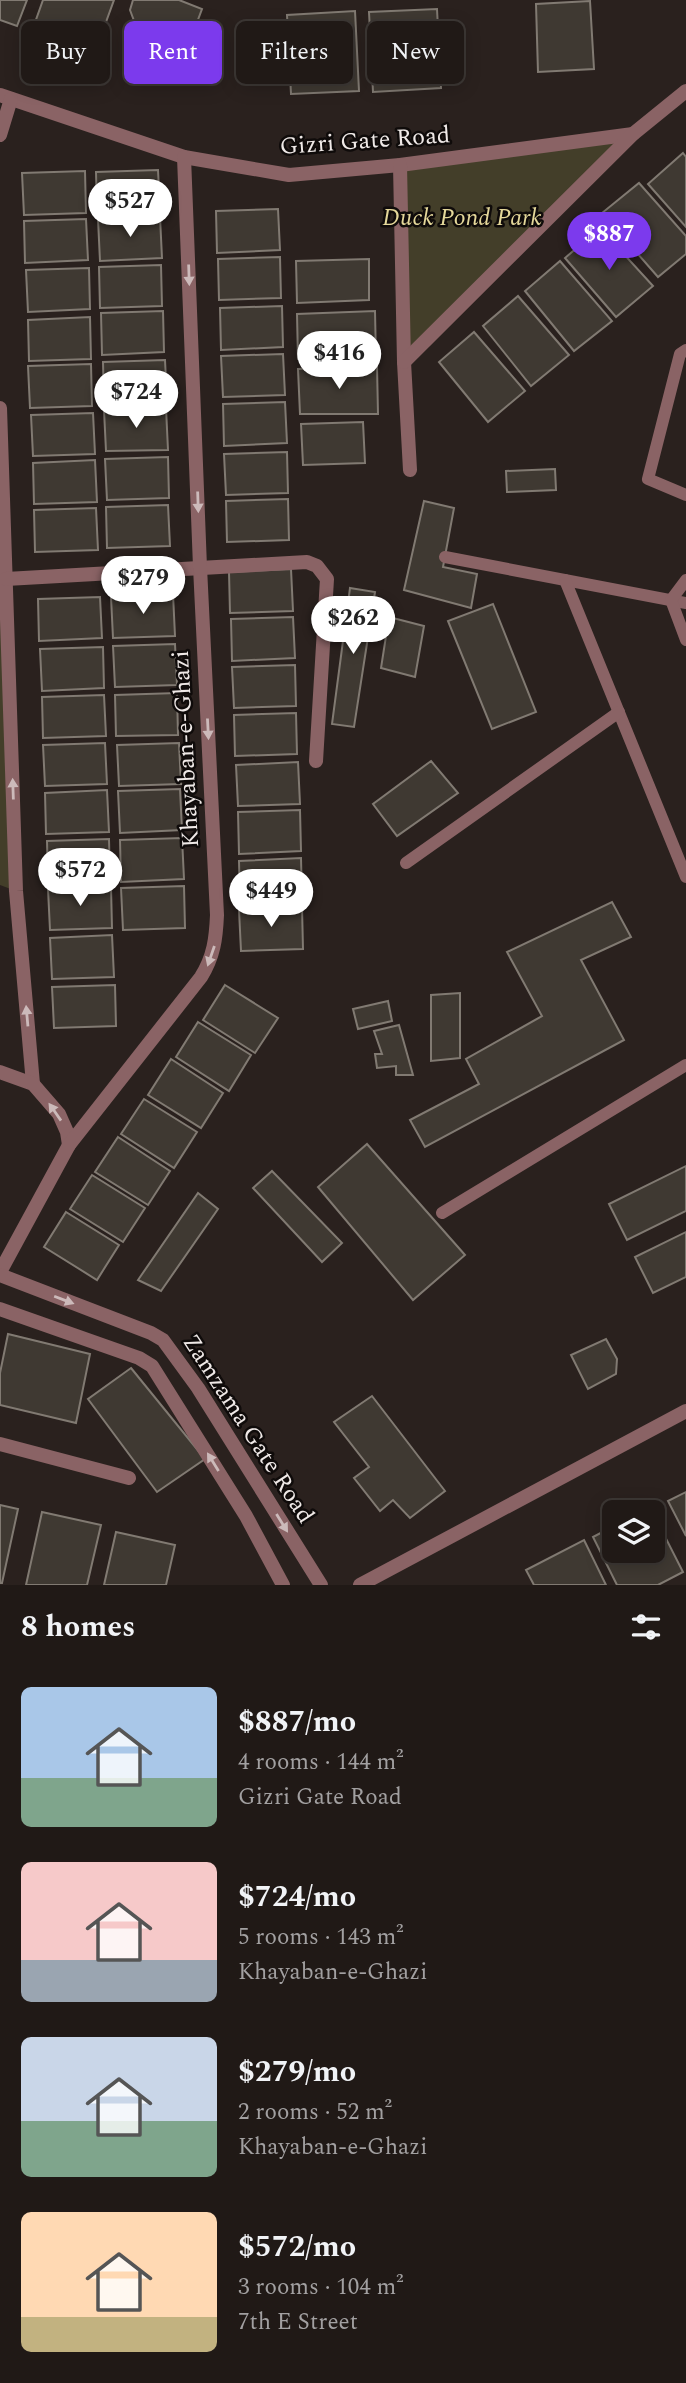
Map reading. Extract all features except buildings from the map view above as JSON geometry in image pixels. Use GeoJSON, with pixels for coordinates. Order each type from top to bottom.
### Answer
{"type":"FeatureCollection","features":[{"type":"Feature","properties":{"kind":"street"},"geometry":{"type":"LineString","coordinates":[[404,362],[633,134],[686,91]]}},
{"type":"Feature","properties":{"kind":"street"},"geometry":{"type":"LineString","coordinates":[[0,135],[5,97]]}},
{"type":"Feature","properties":{"kind":"street","name":"Gizri Gate Road"},"geometry":{"type":"LineString","coordinates":[[5,97],[184,158],[289,175],[400,165],[633,134]]}},
{"type":"Feature","properties":{"kind":"street","name":"Khayaban-e-Ghazi"},"geometry":{"type":"LineString","coordinates":[[0,1274],[69,1145],[201,977],[211,962],[214,948],[217,915],[184,158]]}},
{"type":"Feature","properties":{"kind":"street"},"geometry":{"type":"LineString","coordinates":[[400,165],[404,362],[410,470]]}},
{"type":"Feature","properties":{"kind":"street"},"geometry":{"type":"LineString","coordinates":[[0,408],[16,891],[33,1084]]}},
{"type":"Feature","properties":{"kind":"street"},"geometry":{"type":"LineString","coordinates":[[6,579],[307,562],[322,570],[327,579],[316,761]]}},
{"type":"Feature","properties":{"kind":"street"},"geometry":{"type":"LineString","coordinates":[[0,885],[16,891]]}},
{"type":"Feature","properties":{"kind":"street"},"geometry":{"type":"LineString","coordinates":[[0,1072],[33,1084],[59,1114],[69,1145]]}},
{"type":"Feature","properties":{"kind":"street","name":"Zamzama Gate Road"},"geometry":{"type":"LineString","coordinates":[[0,1274],[163,1340],[198,1388],[321,1585]]}},
{"type":"Feature","properties":{"kind":"street","name":"Zamzama Gate Road"},"geometry":{"type":"LineString","coordinates":[[0,1310],[139,1358],[152,1366],[246,1516],[283,1585]]}},
{"type":"Feature","properties":{"kind":"street"},"geometry":{"type":"LineString","coordinates":[[360,1585],[686,1411]]}},
{"type":"Feature","properties":{"kind":"street"},"geometry":{"type":"LineString","coordinates":[[0,1444],[129,1478]]}},
{"type":"Feature","properties":{"kind":"lane"},"geometry":{"type":"LineString","coordinates":[[686,350],[680,354],[648,479],[686,495]]}},
{"type":"Feature","properties":{"kind":"lane"},"geometry":{"type":"LineString","coordinates":[[445,557],[686,603]]}},
{"type":"Feature","properties":{"kind":"lane"},"geometry":{"type":"LineString","coordinates":[[565,580],[686,877]]}},
{"type":"Feature","properties":{"kind":"lane"},"geometry":{"type":"LineString","coordinates":[[671,600],[686,580]]}},
{"type":"Feature","properties":{"kind":"lane"},"geometry":{"type":"LineString","coordinates":[[671,600],[686,640]]}},
{"type":"Feature","properties":{"kind":"lane"},"geometry":{"type":"LineString","coordinates":[[406,863],[619,712]]}},
{"type":"Feature","properties":{"kind":"lane"},"geometry":{"type":"LineString","coordinates":[[442,1213],[686,1065]]}},
{"type":"Feature","properties":{"kind":"green space","name":"Duck Pond Park"},"geometry":{"type":"Polygon","coordinates":[[[633,134],[404,362],[400,165],[633,134]]]}},
{"type":"Feature","properties":{"kind":"green space"},"geometry":{"type":"Polygon","coordinates":[[[0,402],[16,891],[0,885],[0,402]]]}}]}
